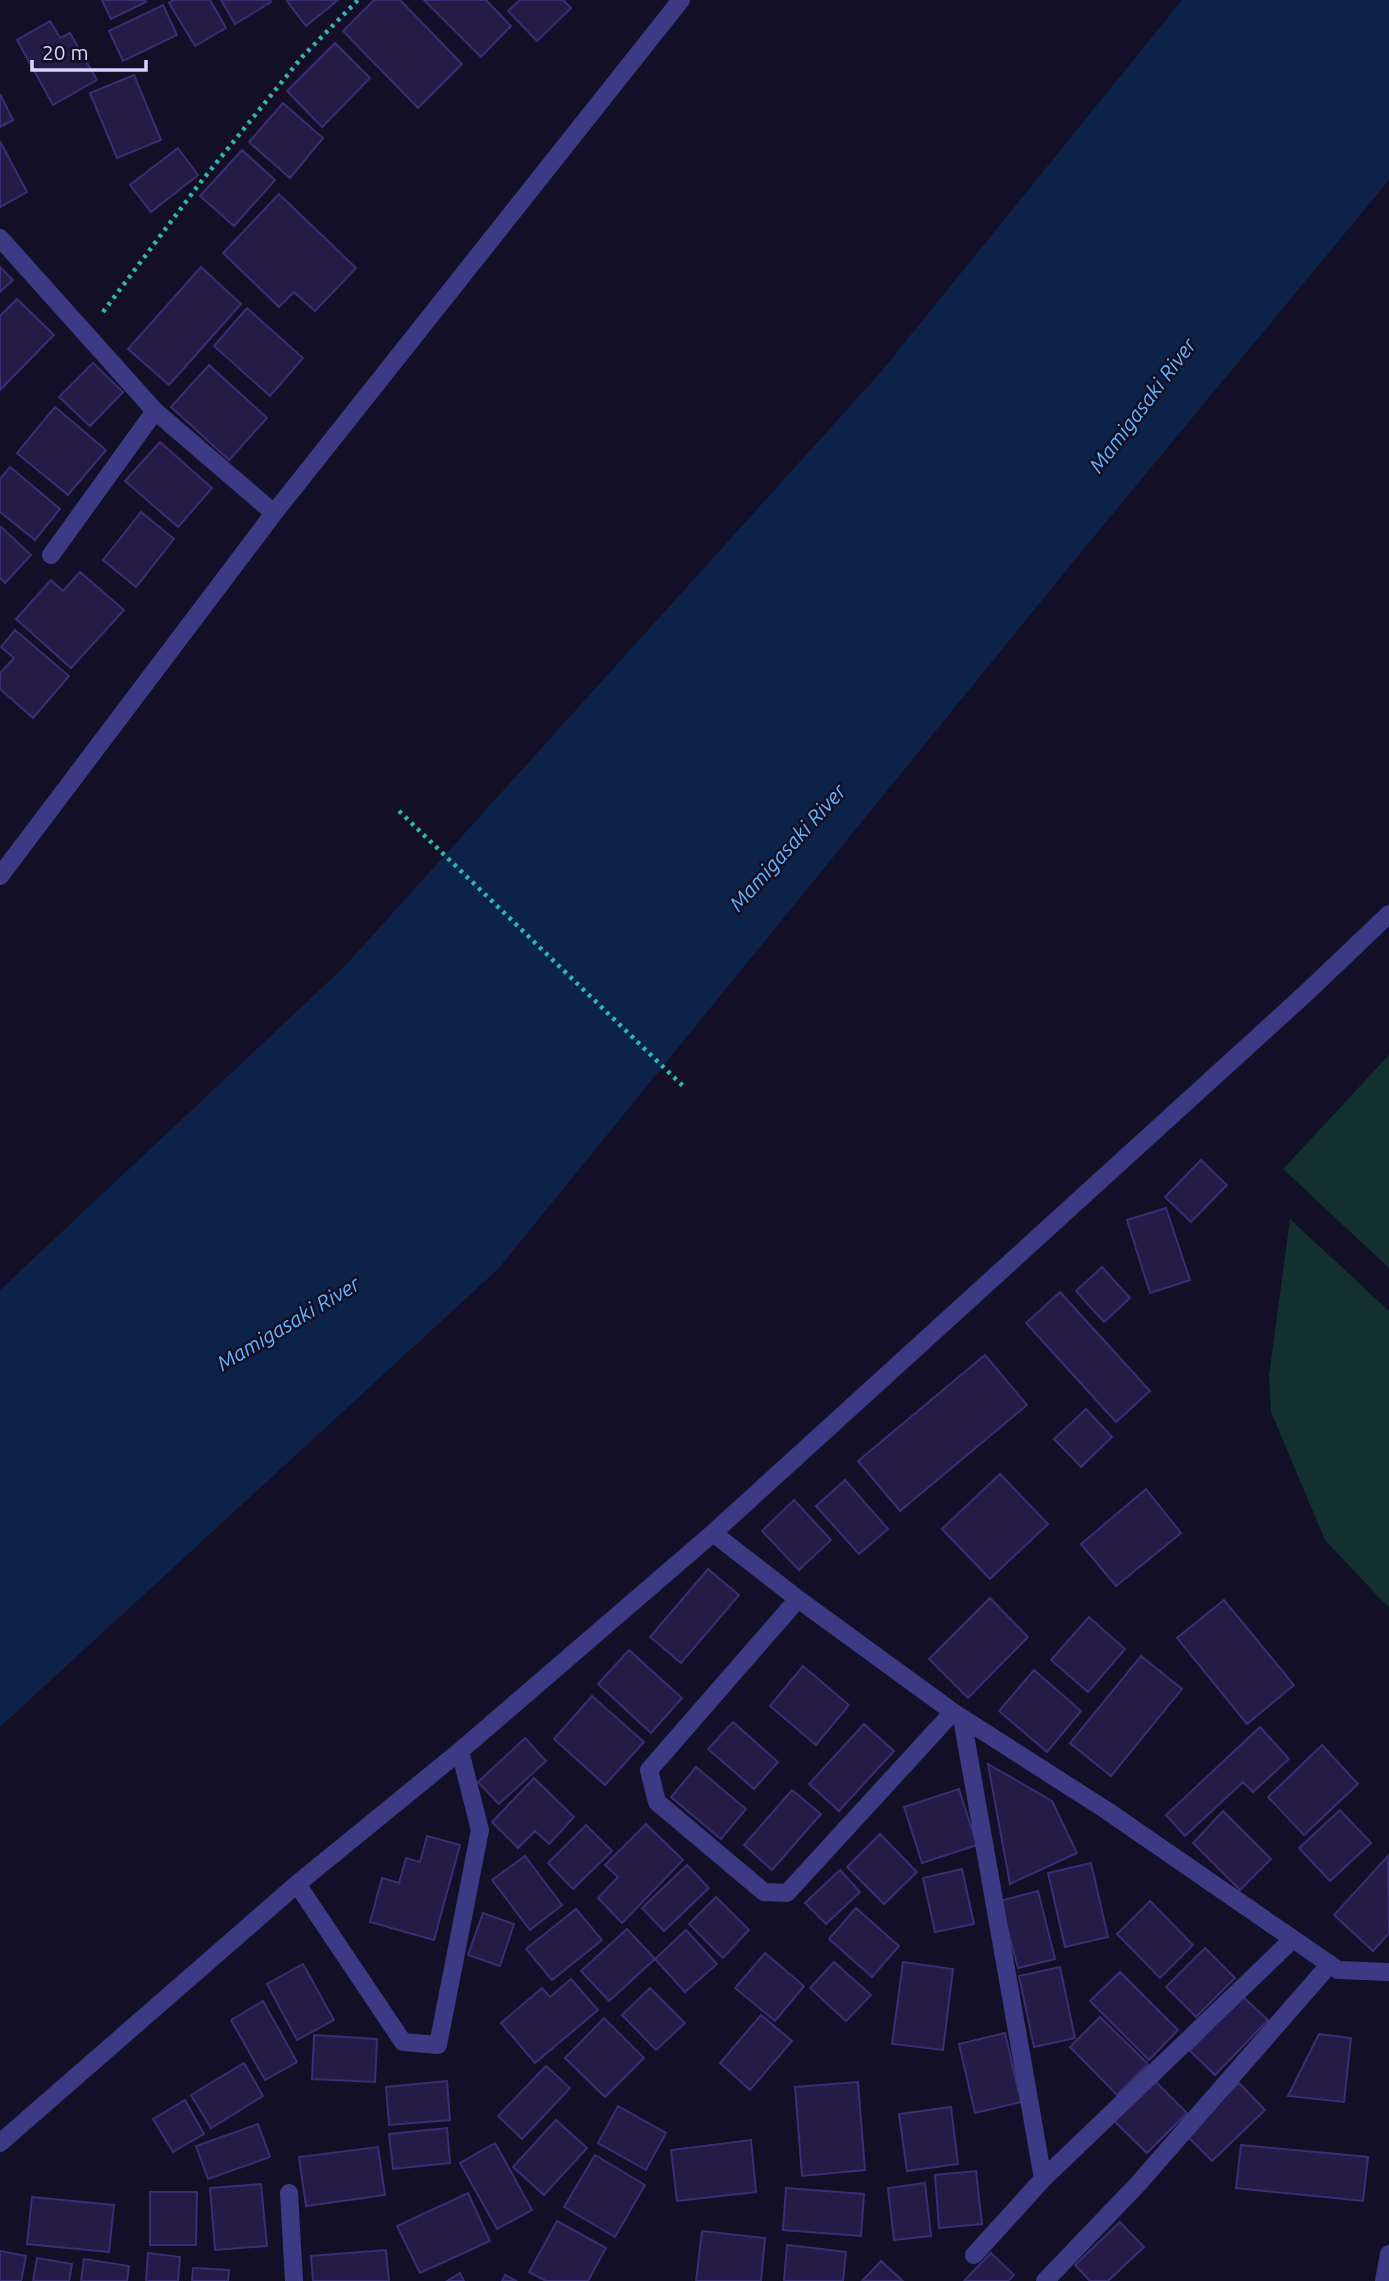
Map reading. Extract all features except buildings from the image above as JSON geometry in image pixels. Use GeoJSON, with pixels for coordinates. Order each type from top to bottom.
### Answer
{"type":"FeatureCollection","features":[{"type":"Feature","properties":{"kind":"street"},"geometry":{"type":"LineString","coordinates":[[0,876],[274,513],[681,0]]}},
{"type":"Feature","properties":{"kind":"street"},"geometry":{"type":"LineString","coordinates":[[0,238],[155,411],[274,513]]}},
{"type":"Feature","properties":{"kind":"street"},"geometry":{"type":"LineString","coordinates":[[51,555],[155,411]]}},
{"type":"Feature","properties":{"kind":"street"},"geometry":{"type":"LineString","coordinates":[[0,2143],[297,1884],[460,1751],[713,1533],[1304,995],[1389,914]]}},
{"type":"Feature","properties":{"kind":"street"},"geometry":{"type":"LineString","coordinates":[[713,1533],[957,1715],[1106,1810],[1330,1964],[1338,1969],[1389,1972]]}},
{"type":"Feature","properties":{"kind":"street"},"geometry":{"type":"LineString","coordinates":[[798,1599],[649,1770],[657,1802],[764,1892],[787,1893],[957,1715]]}},
{"type":"Feature","properties":{"kind":"street"},"geometry":{"type":"LineString","coordinates":[[957,1715],[1043,2179]]}},
{"type":"Feature","properties":{"kind":"street"},"geometry":{"type":"LineString","coordinates":[[297,1884],[403,2042],[438,2045],[480,1830],[460,1751]]}},
{"type":"Feature","properties":{"kind":"street"},"geometry":{"type":"LineString","coordinates":[[974,2255],[1043,2179],[1293,1939]]}},
{"type":"Feature","properties":{"kind":"street"},"geometry":{"type":"LineString","coordinates":[[1045,2281],[1138,2184],[1330,1964]]}},
{"type":"Feature","properties":{"kind":"street"},"geometry":{"type":"LineString","coordinates":[[289,2193],[294,2281]]}},
{"type":"Feature","properties":{"kind":"street"},"geometry":{"type":"LineString","coordinates":[[1384,2281],[1389,2254]]}},
{"type":"Feature","properties":{"kind":"path"},"geometry":{"type":"LineString","coordinates":[[86,335],[200,183],[302,57],[358,0]]}},
{"type":"Feature","properties":{"kind":"path"},"geometry":{"type":"LineString","coordinates":[[399,811],[685,1088]]}},
{"type":"Feature","properties":{"kind":"green space"},"geometry":{"type":"Polygon","coordinates":[[[1389,1055],[1389,1268],[1283,1169],[1389,1055]]]}},
{"type":"Feature","properties":{"kind":"green space"},"geometry":{"type":"Polygon","coordinates":[[[1290,1219],[1389,1311],[1389,1608],[1325,1540],[1271,1412],[1269,1376],[1290,1219]]]}},
{"type":"Feature","properties":{"kind":"water","name":"Mamigasaki River"},"geometry":{"type":"Polygon","coordinates":[[[1182,0],[1389,0],[1389,180],[1082,551],[498,1269],[0,1727],[0,1290],[343,968],[880,373],[1182,0]]]}}]}
